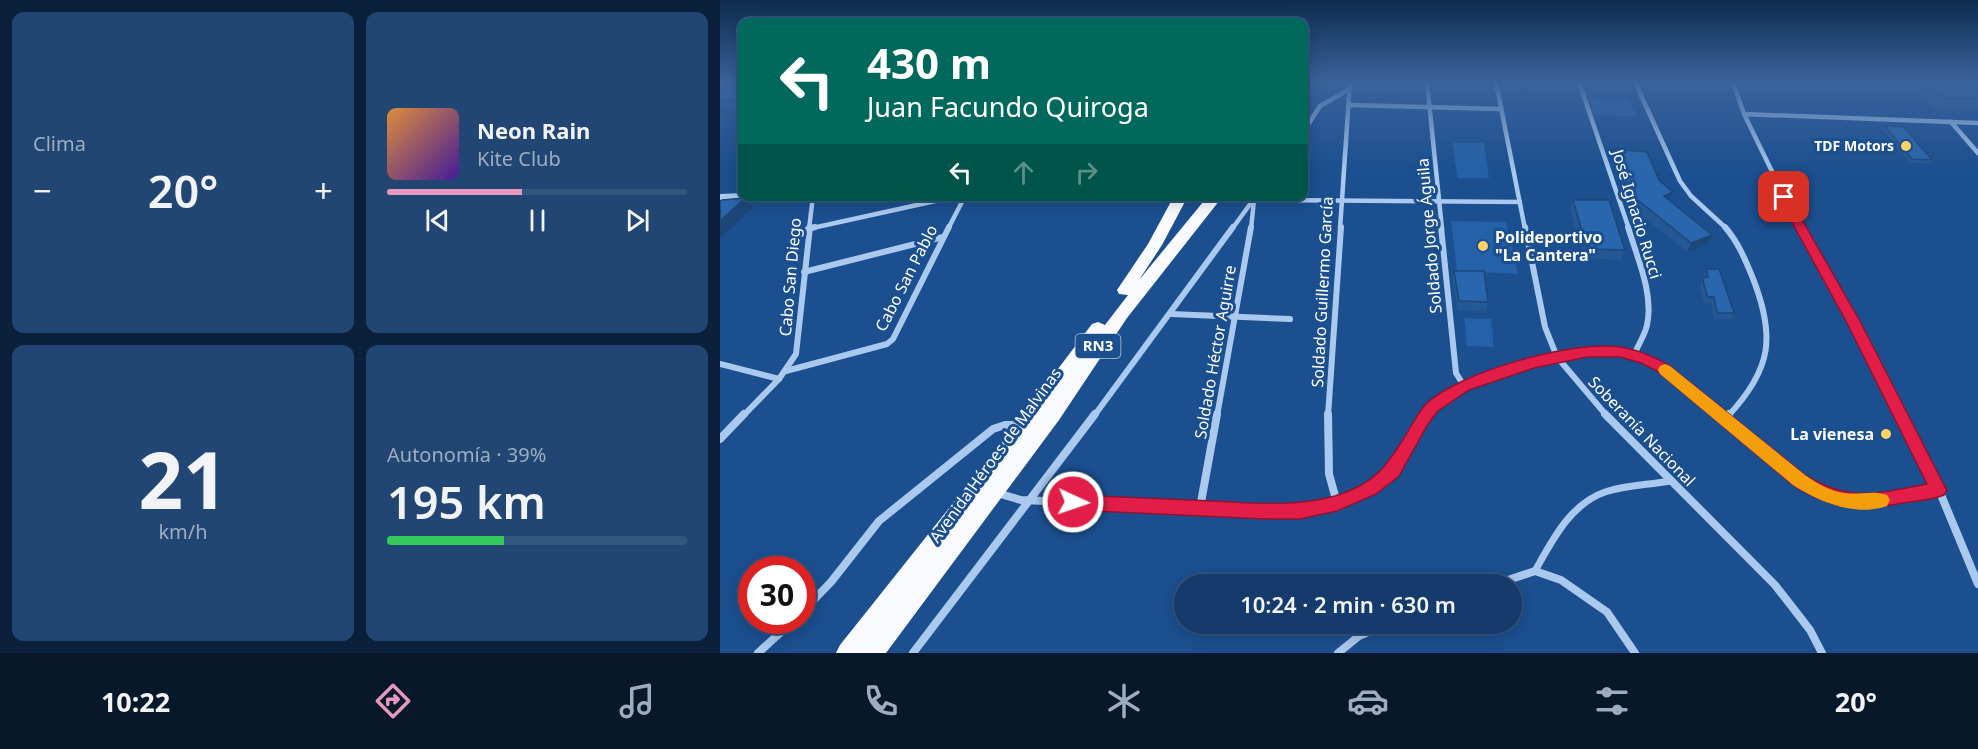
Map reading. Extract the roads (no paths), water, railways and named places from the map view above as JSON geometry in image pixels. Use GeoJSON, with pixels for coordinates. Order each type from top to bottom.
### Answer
{"type":"FeatureCollection","features":[{"type":"Feature","properties":{"kind":"highway","name":"Avenida Héroes de Malvinas"},"geometry":{"type":"LineString","coordinates":[[872,653],[986,490],[1027,424],[1132,281],[1178,201]]}},
{"type":"Feature","properties":{"kind":"highway"},"geometry":{"type":"LineString","coordinates":[[1184,201],[1190,206],[1212,201]]}},
{"type":"Feature","properties":{"kind":"highway","name":"Avenida Héroes de Malvinas"},"geometry":{"type":"LineString","coordinates":[[848,653],[1058,407],[1120,314],[1212,201]]}},
{"type":"Feature","properties":{"kind":"street","name":"Soldado Guillermo García"},"geometry":{"type":"LineString","coordinates":[[1337,503],[1329,474],[1327,436],[1340,199],[1348,112]]}},
{"type":"Feature","properties":{"kind":"street","name":"Soldado Jorge Águila"},"geometry":{"type":"LineString","coordinates":[[1430,112],[1456,373],[1464,386]]}},
{"type":"Feature","properties":{"kind":"street","name":"Soberanía Nacional"},"geometry":{"type":"LineString","coordinates":[[1502,112],[1545,327],[1557,357],[1591,400],[1775,585],[1809,630],[1822,653]]}},
{"type":"Feature","properties":{"kind":"street","name":"José Ignacio Rucci"},"geometry":{"type":"LineString","coordinates":[[1590,112],[1640,262],[1650,312],[1647,327],[1634,355]]}},
{"type":"Feature","properties":{"kind":"street"},"geometry":{"type":"LineString","coordinates":[[1649,112],[1687,192],[1730,234],[1742,251],[1764,306],[1769,338],[1764,366],[1750,394],[1725,419]]}},
{"type":"Feature","properties":{"kind":"street"},"geometry":{"type":"LineString","coordinates":[[1978,123],[1744,114],[1794,218],[1854,323],[1939,490],[1978,584]]}},
{"type":"Feature","properties":{"kind":"street"},"geometry":{"type":"LineString","coordinates":[[1952,122],[1978,153]]}},
{"type":"Feature","properties":{"kind":"street"},"geometry":{"type":"LineString","coordinates":[[720,197],[738,197]]}},
{"type":"Feature","properties":{"kind":"street"},"geometry":{"type":"LineString","coordinates":[[1308,199],[1520,202]]}},
{"type":"Feature","properties":{"kind":"street"},"geometry":{"type":"LineString","coordinates":[[730,204],[738,200]]}},
{"type":"Feature","properties":{"kind":"street","name":"Cabo San Diego"},"geometry":{"type":"LineString","coordinates":[[720,439],[779,378],[796,354],[812,201]]}},
{"type":"Feature","properties":{"kind":"street"},"geometry":{"type":"LineString","coordinates":[[808,229],[935,201]]}},
{"type":"Feature","properties":{"kind":"street","name":"Cabo San Pablo"},"geometry":{"type":"LineString","coordinates":[[786,370],[887,344],[893,339],[962,201]]}},
{"type":"Feature","properties":{"kind":"street"},"geometry":{"type":"LineString","coordinates":[[913,653],[1171,314],[1253,201]]}},
{"type":"Feature","properties":{"kind":"street","name":"Soldado Héctor Aguirre"},"geometry":{"type":"LineString","coordinates":[[1200,508],[1255,201]]}},
{"type":"Feature","properties":{"kind":"street"},"geometry":{"type":"LineString","coordinates":[[804,272],[943,237]]}},
{"type":"Feature","properties":{"kind":"street"},"geometry":{"type":"LineString","coordinates":[[1171,314],[1290,319]]}},
{"type":"Feature","properties":{"kind":"street"},"geometry":{"type":"LineString","coordinates":[[986,490],[1030,501],[1200,508],[1300,511],[1337,503],[1370,489],[1393,471],[1433,407],[1464,386],[1557,357],[1587,352],[1620,352],[1634,355],[1662,368],[1799,480],[1820,493],[1845,501],[1871,501],[1939,490]]}},
{"type":"Feature","properties":{"kind":"street"},"geometry":{"type":"LineString","coordinates":[[720,364],[779,378]]}},
{"type":"Feature","properties":{"kind":"street"},"geometry":{"type":"LineString","coordinates":[[816,598],[879,521],[993,429],[1005,425],[1027,424]]}},
{"type":"Feature","properties":{"kind":"street"},"geometry":{"type":"LineString","coordinates":[[1535,571],[1558,532],[1578,508],[1603,492],[1670,481]]}},
{"type":"Feature","properties":{"kind":"street"},"geometry":{"type":"LineString","coordinates":[[1522,575],[1535,571],[1561,580],[1607,612],[1635,653]]}},
{"type":"Feature","properties":{"kind":"street"},"geometry":{"type":"LineString","coordinates":[[758,653],[779,634]]}},
{"type":"Feature","properties":{"kind":"street"},"geometry":{"type":"LineString","coordinates":[[1338,653],[1364,634]]}},
{"type":"Feature","properties":{"kind":"place","name":"TDF Motors"},"geometry":{"type":"Point","coordinates":[1906,146]}},
{"type":"Feature","properties":{"kind":"place","name":"Polideportivo \"La Cantera\""},"geometry":{"type":"Point","coordinates":[1483,246]}},
{"type":"Feature","properties":{"kind":"place","name":"La vienesa"},"geometry":{"type":"Point","coordinates":[1886,434]}}]}
